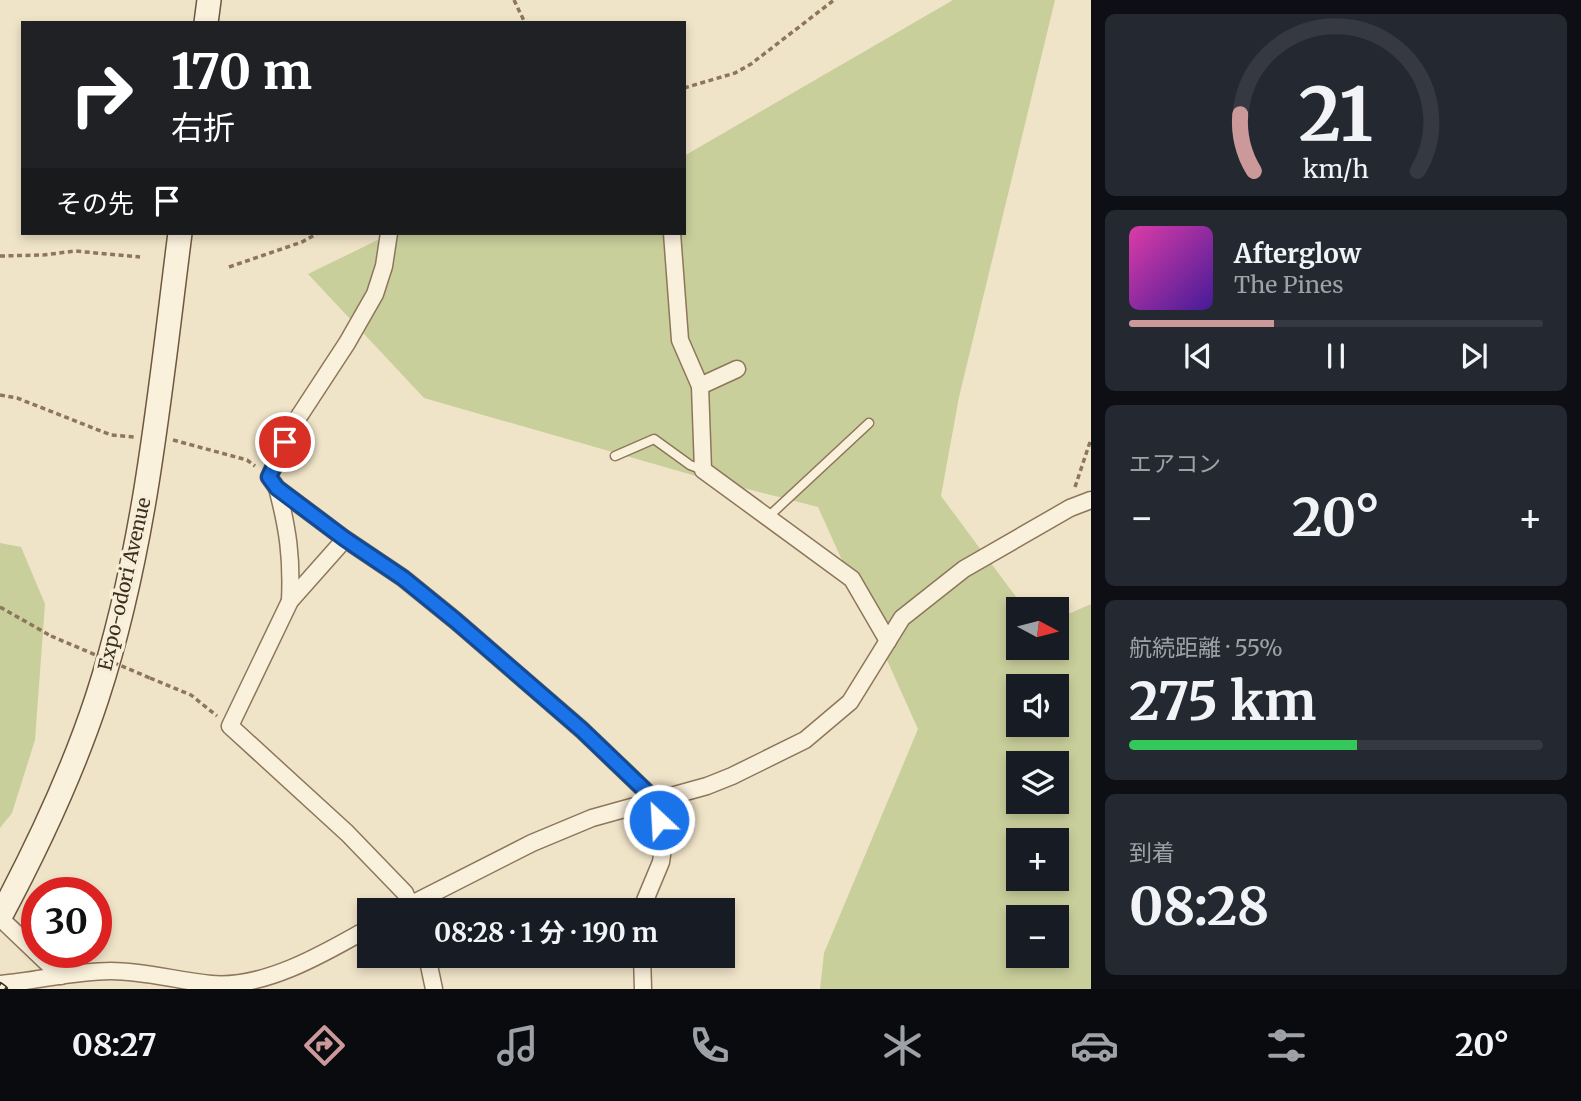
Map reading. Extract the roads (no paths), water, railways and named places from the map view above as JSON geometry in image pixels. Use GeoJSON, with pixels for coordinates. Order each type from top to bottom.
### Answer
{"type":"FeatureCollection","features":[{"type":"Feature","properties":{"kind":"main road"},"geometry":{"type":"LineString","coordinates":[[206,21],[209,0]]}},
{"type":"Feature","properties":{"kind":"main road","name":"Expo-odori Avenue"},"geometry":{"type":"LineString","coordinates":[[0,917],[48,823],[97,698],[117,628],[139,535],[180,235]]}},
{"type":"Feature","properties":{"kind":"street"},"geometry":{"type":"LineString","coordinates":[[290,601],[291,566],[287,527],[273,483],[294,424],[375,294],[384,266],[388,235]]}},
{"type":"Feature","properties":{"kind":"street"},"geometry":{"type":"LineString","coordinates":[[672,235],[680,341],[701,386],[703,470],[852,579],[887,641]]}},
{"type":"Feature","properties":{"kind":"street"},"geometry":{"type":"LineString","coordinates":[[701,386],[737,369]]}},
{"type":"Feature","properties":{"kind":"street"},"geometry":{"type":"LineString","coordinates":[[273,483],[345,539],[403,578],[456,621],[582,730],[654,799],[664,841],[661,862],[647,898]]}},
{"type":"Feature","properties":{"kind":"street"},"geometry":{"type":"LineString","coordinates":[[426,898],[532,843],[592,818],[707,786],[805,740],[850,702],[902,618],[964,569],[1070,508],[1091,500]]}},
{"type":"Feature","properties":{"kind":"street"},"geometry":{"type":"LineString","coordinates":[[345,539],[290,601],[230,726],[346,833],[405,893],[406,898]]}},
{"type":"Feature","properties":{"kind":"street"},"geometry":{"type":"LineString","coordinates":[[0,917],[61,976]]}},
{"type":"Feature","properties":{"kind":"street"},"geometry":{"type":"LineString","coordinates":[[8,985],[111,971],[156,975],[218,987],[251,983],[269,978],[357,935]]}},
{"type":"Feature","properties":{"kind":"street"},"geometry":{"type":"LineString","coordinates":[[430,968],[434,989]]}},
{"type":"Feature","properties":{"kind":"street"},"geometry":{"type":"LineString","coordinates":[[642,968],[643,989]]}},
{"type":"Feature","properties":{"kind":"lane"},"geometry":{"type":"LineString","coordinates":[[768,517],[869,423]]}},
{"type":"Feature","properties":{"kind":"lane"},"geometry":{"type":"LineString","coordinates":[[615,456],[654,439],[690,465],[703,470]]}},
{"type":"Feature","properties":{"kind":"railway"},"geometry":{"type":"LineString","coordinates":[[0,986],[4,989]]}}]}
